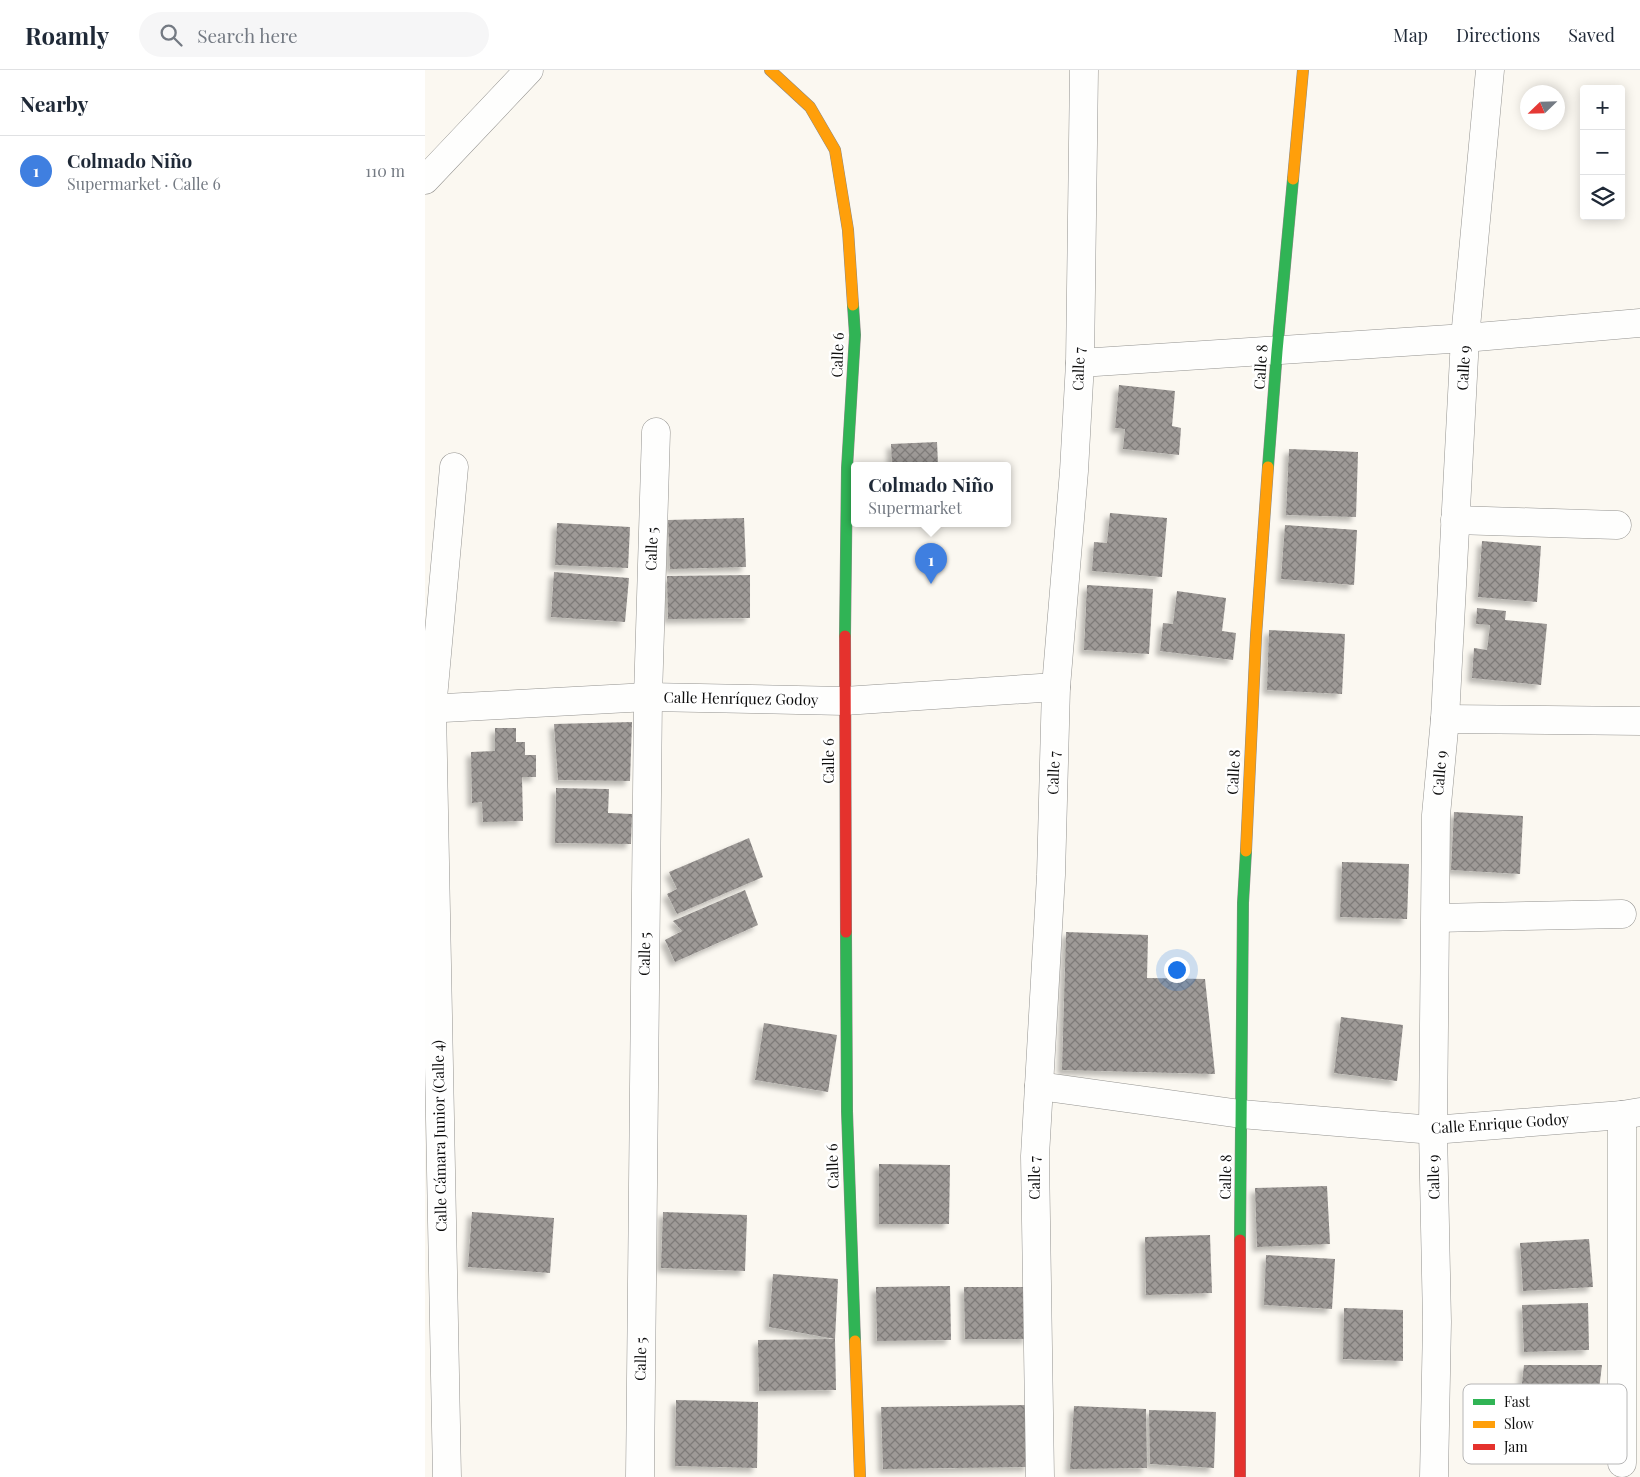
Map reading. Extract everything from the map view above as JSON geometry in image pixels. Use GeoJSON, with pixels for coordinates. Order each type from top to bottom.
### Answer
{"type":"FeatureCollection","features":[{"type":"Feature","properties":{"kind":"street"},"geometry":{"type":"LineString","coordinates":[[425,180],[529,70]]}},
{"type":"Feature","properties":{"kind":"street","name":"Calle 6"},"geometry":{"type":"LineString","coordinates":[[770,70],[810,107],[835,150],[848,230],[855,335],[847,468],[844,701],[847,1111],[860,1477]]}},
{"type":"Feature","properties":{"kind":"street","name":"Calle 7"},"geometry":{"type":"LineString","coordinates":[[1040,1477],[1035,1156],[1051,875],[1057,687],[1074,471],[1080,363],[1083,70]]}},
{"type":"Feature","properties":{"kind":"street","name":"Calle 8"},"geometry":{"type":"LineString","coordinates":[[1240,1477],[1243,893],[1256,636],[1277,351],[1303,70]]}},
{"type":"Feature","properties":{"kind":"street","name":"Calle 9"},"geometry":{"type":"LineString","coordinates":[[1434,1477],[1437,1322],[1433,1130],[1436,815],[1445,718],[1465,338],[1490,70]]}},
{"type":"Feature","properties":{"kind":"street"},"geometry":{"type":"LineString","coordinates":[[1080,363],[1465,338],[1640,323]]}},
{"type":"Feature","properties":{"kind":"street","name":"Calle 5"},"geometry":{"type":"LineString","coordinates":[[640,1477],[648,697],[656,432]]}},
{"type":"Feature","properties":{"kind":"street","name":"Calle Cámara Junior (Calle 4)"},"geometry":{"type":"LineString","coordinates":[[447,1477],[428,709],[454,467]]}},
{"type":"Feature","properties":{"kind":"street"},"geometry":{"type":"LineString","coordinates":[[1455,520],[1617,524]]}},
{"type":"Feature","properties":{"kind":"street","name":"Calle Henríquez Godoy"},"geometry":{"type":"LineString","coordinates":[[428,709],[648,697],[844,701],[1057,687]]}},
{"type":"Feature","properties":{"kind":"street"},"geometry":{"type":"LineString","coordinates":[[1445,718],[1640,722]]}},
{"type":"Feature","properties":{"kind":"street"},"geometry":{"type":"LineString","coordinates":[[1436,918],[1622,914]]}},
{"type":"Feature","properties":{"kind":"street","name":"Calle Enrique Godoy"},"geometry":{"type":"LineString","coordinates":[[1039,1086],[1241,1114],[1433,1130],[1631,1113]]}},
{"type":"Feature","properties":{"kind":"street"},"geometry":{"type":"LineString","coordinates":[[1625,1384],[1631,1113]]}},
{"type":"Feature","properties":{"kind":"building"},"geometry":{"type":"Polygon","coordinates":[[[1119,385],[1175,391],[1172,426],[1181,428],[1179,455],[1123,449],[1125,429],[1115,428],[1119,385]]]}},
{"type":"Feature","properties":{"kind":"building"},"geometry":{"type":"Polygon","coordinates":[[[937,442],[938,462],[892,462],[891,444],[937,442]]]}},
{"type":"Feature","properties":{"kind":"building"},"geometry":{"type":"Polygon","coordinates":[[[1289,449],[1358,452],[1356,517],[1286,515],[1289,449]]]}},
{"type":"Feature","properties":{"kind":"building"},"geometry":{"type":"Polygon","coordinates":[[[1110,513],[1167,518],[1162,577],[1092,571],[1094,542],[1107,543],[1110,513]]]}},
{"type":"Feature","properties":{"kind":"building"},"geometry":{"type":"Polygon","coordinates":[[[744,518],[746,567],[670,569],[668,520],[744,518]]]}},
{"type":"Feature","properties":{"kind":"building"},"geometry":{"type":"Polygon","coordinates":[[[557,523],[630,527],[628,568],[555,565],[557,523]]]}},
{"type":"Feature","properties":{"kind":"building"},"geometry":{"type":"Polygon","coordinates":[[[1285,525],[1357,530],[1354,585],[1281,579],[1285,525]]]}},
{"type":"Feature","properties":{"kind":"building"},"geometry":{"type":"Polygon","coordinates":[[[1482,541],[1541,546],[1537,602],[1478,597],[1482,541]]]}},
{"type":"Feature","properties":{"kind":"building"},"geometry":{"type":"Polygon","coordinates":[[[554,572],[629,578],[625,622],[551,617],[554,572]]]}},
{"type":"Feature","properties":{"kind":"building"},"geometry":{"type":"Polygon","coordinates":[[[750,575],[750,618],[668,619],[667,576],[750,575]]]}},
{"type":"Feature","properties":{"kind":"building"},"geometry":{"type":"Polygon","coordinates":[[[1087,585],[1153,589],[1149,654],[1084,650],[1087,585]]]}},
{"type":"Feature","properties":{"kind":"building"},"geometry":{"type":"Polygon","coordinates":[[[1177,591],[1226,598],[1222,631],[1236,633],[1233,660],[1160,651],[1163,623],[1173,624],[1177,591]]]}},
{"type":"Feature","properties":{"kind":"building"},"geometry":{"type":"Polygon","coordinates":[[[1477,608],[1506,611],[1505,620],[1547,624],[1541,685],[1472,678],[1474,648],[1487,650],[1490,625],[1476,624],[1477,608]]]}},
{"type":"Feature","properties":{"kind":"building"},"geometry":{"type":"Polygon","coordinates":[[[1269,630],[1345,634],[1342,694],[1267,690],[1269,630]]]}},
{"type":"Feature","properties":{"kind":"building"},"geometry":{"type":"Polygon","coordinates":[[[632,722],[630,781],[558,780],[554,724],[632,722]]]}},
{"type":"Feature","properties":{"kind":"building"},"geometry":{"type":"Polygon","coordinates":[[[495,728],[516,728],[516,742],[525,742],[525,755],[536,755],[536,777],[522,777],[523,821],[483,822],[482,802],[472,803],[471,752],[495,751],[495,728]]]}},
{"type":"Feature","properties":{"kind":"building"},"geometry":{"type":"Polygon","coordinates":[[[556,788],[609,789],[608,813],[632,814],[631,844],[555,843],[556,788]]]}},
{"type":"Feature","properties":{"kind":"building"},"geometry":{"type":"Polygon","coordinates":[[[1454,812],[1523,816],[1520,874],[1451,870],[1454,812]]]}},
{"type":"Feature","properties":{"kind":"building"},"geometry":{"type":"Polygon","coordinates":[[[749,838],[763,877],[677,914],[667,894],[677,889],[669,872],[749,838]]]}},
{"type":"Feature","properties":{"kind":"building"},"geometry":{"type":"Polygon","coordinates":[[[1342,862],[1409,864],[1407,919],[1340,917],[1342,862]]]}},
{"type":"Feature","properties":{"kind":"building"},"geometry":{"type":"Polygon","coordinates":[[[745,890],[758,925],[675,962],[665,940],[682,931],[673,921],[745,890]]]}},
{"type":"Feature","properties":{"kind":"building"},"geometry":{"type":"Polygon","coordinates":[[[1066,932],[1148,935],[1147,978],[1205,979],[1215,1074],[1062,1070],[1066,932]]]}},
{"type":"Feature","properties":{"kind":"building"},"geometry":{"type":"Polygon","coordinates":[[[1341,1017],[1403,1025],[1397,1081],[1334,1073],[1341,1017]]]}},
{"type":"Feature","properties":{"kind":"building"},"geometry":{"type":"Polygon","coordinates":[[[764,1023],[837,1035],[828,1092],[755,1080],[764,1023]]]}},
{"type":"Feature","properties":{"kind":"building"},"geometry":{"type":"Polygon","coordinates":[[[879,1164],[950,1165],[949,1224],[879,1224],[879,1164]]]}},
{"type":"Feature","properties":{"kind":"building"},"geometry":{"type":"Polygon","coordinates":[[[1327,1186],[1330,1244],[1257,1247],[1255,1188],[1327,1186]]]}},
{"type":"Feature","properties":{"kind":"building"},"geometry":{"type":"Polygon","coordinates":[[[472,1212],[554,1218],[550,1273],[468,1267],[472,1212]]]}},
{"type":"Feature","properties":{"kind":"building"},"geometry":{"type":"Polygon","coordinates":[[[663,1212],[747,1215],[745,1271],[661,1268],[663,1212]]]}},
{"type":"Feature","properties":{"kind":"building"},"geometry":{"type":"Polygon","coordinates":[[[1210,1235],[1212,1293],[1146,1295],[1145,1237],[1210,1235]]]}},
{"type":"Feature","properties":{"kind":"building"},"geometry":{"type":"Polygon","coordinates":[[[1589,1239],[1593,1287],[1523,1291],[1520,1243],[1589,1239]]]}},
{"type":"Feature","properties":{"kind":"building"},"geometry":{"type":"Polygon","coordinates":[[[1266,1255],[1335,1259],[1332,1309],[1264,1305],[1266,1255]]]}},
{"type":"Feature","properties":{"kind":"building"},"geometry":{"type":"Polygon","coordinates":[[[773,1274],[838,1279],[835,1339],[769,1327],[773,1274]]]}},
{"type":"Feature","properties":{"kind":"building"},"geometry":{"type":"Polygon","coordinates":[[[950,1286],[951,1340],[877,1341],[876,1287],[950,1286]]]}},
{"type":"Feature","properties":{"kind":"building"},"geometry":{"type":"Polygon","coordinates":[[[964,1287],[1027,1287],[1028,1339],[965,1339],[964,1287]]]}},
{"type":"Feature","properties":{"kind":"building"},"geometry":{"type":"Polygon","coordinates":[[[1588,1303],[1589,1350],[1524,1352],[1522,1305],[1588,1303]]]}},
{"type":"Feature","properties":{"kind":"building"},"geometry":{"type":"Polygon","coordinates":[[[1344,1308],[1403,1310],[1403,1361],[1343,1359],[1344,1308]]]}},
{"type":"Feature","properties":{"kind":"building"},"geometry":{"type":"Polygon","coordinates":[[[835,1339],[836,1390],[759,1391],[758,1340],[835,1339]]]}},
{"type":"Feature","properties":{"kind":"building"},"geometry":{"type":"Polygon","coordinates":[[[1524,1365],[1602,1365],[1600,1384],[1522,1384],[1524,1365]]]}},
{"type":"Feature","properties":{"kind":"building"},"geometry":{"type":"Polygon","coordinates":[[[676,1400],[758,1402],[757,1468],[675,1466],[676,1400]]]}},
{"type":"Feature","properties":{"kind":"building"},"geometry":{"type":"Polygon","coordinates":[[[1028,1405],[1029,1467],[883,1469],[881,1407],[1028,1405]]]}},
{"type":"Feature","properties":{"kind":"building"},"geometry":{"type":"Polygon","coordinates":[[[1074,1406],[1146,1409],[1147,1468],[1070,1469],[1074,1406]]]}},
{"type":"Feature","properties":{"kind":"building"},"geometry":{"type":"Polygon","coordinates":[[[1149,1410],[1216,1412],[1214,1468],[1150,1464],[1149,1410]]]}},
{"type":"Feature","properties":{"kind":"traffic: fast"},"geometry":{"type":"LineString","coordinates":[[1268,467],[1293,179]]}},
{"type":"Feature","properties":{"kind":"traffic: fast"},"geometry":{"type":"LineString","coordinates":[[845,636],[847,468],[855,335],[853,305]]}},
{"type":"Feature","properties":{"kind":"traffic: fast"},"geometry":{"type":"LineString","coordinates":[[1240,1240],[1243,903],[1246,851]]}},
{"type":"Feature","properties":{"kind":"traffic: fast"},"geometry":{"type":"LineString","coordinates":[[846,932],[847,1111],[855,1341]]}},
{"type":"Feature","properties":{"kind":"traffic: slow"},"geometry":{"type":"LineString","coordinates":[[770,70],[810,107],[835,150],[848,230],[853,305]]}},
{"type":"Feature","properties":{"kind":"traffic: slow"},"geometry":{"type":"LineString","coordinates":[[1293,179],[1303,70]]}},
{"type":"Feature","properties":{"kind":"traffic: slow"},"geometry":{"type":"LineString","coordinates":[[1246,851],[1256,636],[1268,467]]}},
{"type":"Feature","properties":{"kind":"traffic: slow"},"geometry":{"type":"LineString","coordinates":[[855,1341],[860,1477]]}},
{"type":"Feature","properties":{"kind":"traffic: jam"},"geometry":{"type":"LineString","coordinates":[[845,636],[846,932]]}},
{"type":"Feature","properties":{"kind":"traffic: jam"},"geometry":{"type":"LineString","coordinates":[[1240,1240],[1240,1477]]}},
{"type":"Feature","properties":{"kind":"place","name":"Colmado Niño"},"geometry":{"type":"Point","coordinates":[931,584]}}]}
